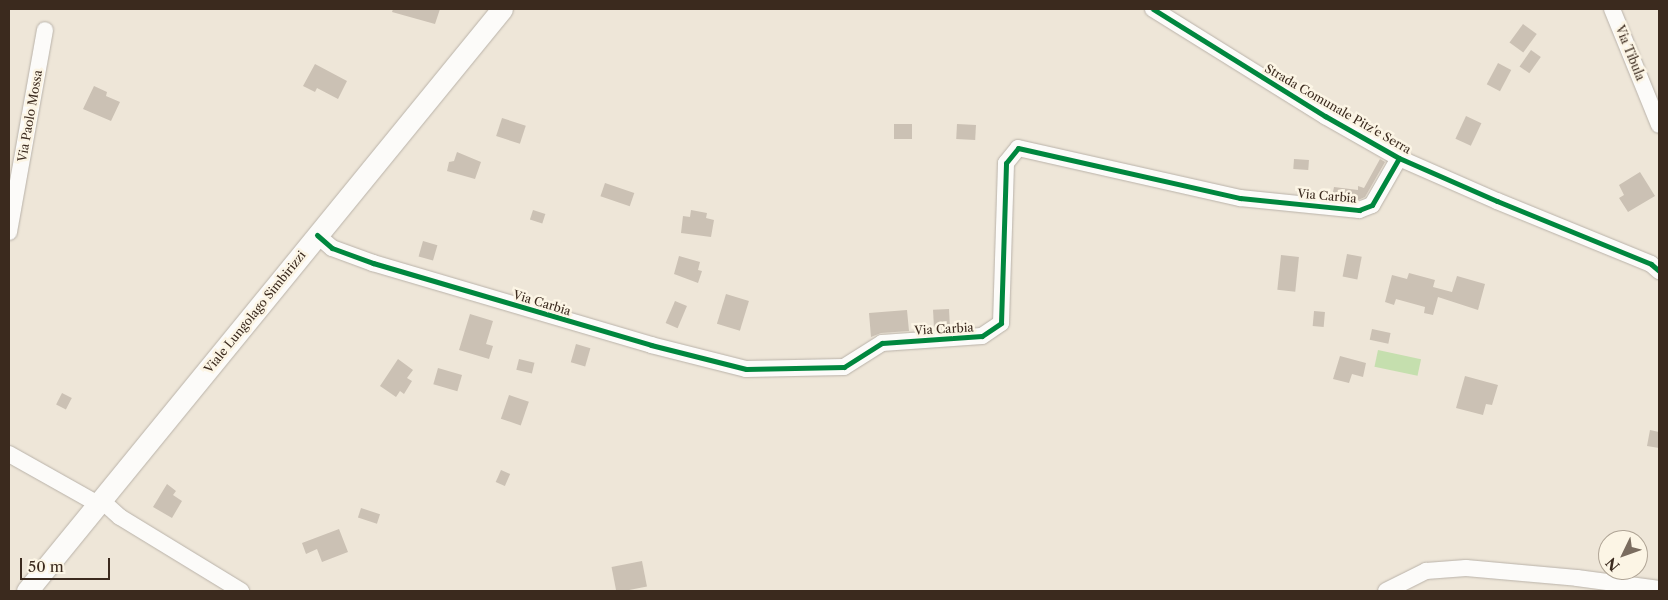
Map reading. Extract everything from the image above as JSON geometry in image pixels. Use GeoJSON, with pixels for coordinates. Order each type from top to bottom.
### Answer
{"type":"FeatureCollection","features":[{"type":"Feature","properties":{"kind":"main road","name":"Viale Lungolago Simbirizzi"},"geometry":{"type":"LineString","coordinates":[[27,591],[502,9]]}},
{"type":"Feature","properties":{"kind":"street","name":"Strada Comunale Pitz'e Serra"},"geometry":{"type":"LineString","coordinates":[[1153,9],[1326,116],[1399,158],[1497,201],[1651,264],[1659,271]]}},
{"type":"Feature","properties":{"kind":"street","name":"Via Tibula"},"geometry":{"type":"LineString","coordinates":[[1612,9],[1654,97],[1659,125]]}},
{"type":"Feature","properties":{"kind":"street","name":"Via Paolo Mossa"},"geometry":{"type":"LineString","coordinates":[[9,232],[45,30]]}},
{"type":"Feature","properties":{"kind":"street","name":"Via Carbia"},"geometry":{"type":"LineString","coordinates":[[317,235],[332,248],[373,263],[650,345],[746,369],[844,367],[882,342],[982,336],[1002,322],[1006,163],[1018,148],[1240,198],[1359,210],[1372,206],[1399,158]]}},
{"type":"Feature","properties":{"kind":"street"},"geometry":{"type":"LineString","coordinates":[[9,454],[99,502],[120,517],[241,591]]}},
{"type":"Feature","properties":{"kind":"street"},"geometry":{"type":"LineString","coordinates":[[1386,591],[1426,571],[1466,568],[1577,578],[1659,589]]}},
{"type":"Feature","properties":{"kind":"green space"},"geometry":{"type":"Polygon","coordinates":[[[1378,350],[1421,359],[1418,376],[1374,367],[1378,350]]]}},
{"type":"Feature","properties":{"kind":"building"},"geometry":{"type":"Polygon","coordinates":[[[393,9],[440,9],[435,24],[392,12],[393,9]]]}},
{"type":"Feature","properties":{"kind":"building"},"geometry":{"type":"Polygon","coordinates":[[[1523,24],[1537,34],[1523,53],[1509,43],[1523,24]]]}},
{"type":"Feature","properties":{"kind":"building"},"geometry":{"type":"Polygon","coordinates":[[[1531,50],[1541,57],[1529,73],[1520,66],[1531,50]]]}},
{"type":"Feature","properties":{"kind":"building"},"geometry":{"type":"Polygon","coordinates":[[[1498,63],[1511,70],[1500,91],[1487,84],[1498,63]]]}},
{"type":"Feature","properties":{"kind":"building"},"geometry":{"type":"Polygon","coordinates":[[[315,64],[347,81],[338,99],[317,88],[315,92],[303,86],[315,64]]]}},
{"type":"Feature","properties":{"kind":"building"},"geometry":{"type":"Polygon","coordinates":[[[94,86],[107,92],[106,96],[120,102],[111,121],[83,109],[94,86]]]}},
{"type":"Feature","properties":{"kind":"building"},"geometry":{"type":"Polygon","coordinates":[[[1466,116],[1481,123],[1471,146],[1455,139],[1466,116]]]}},
{"type":"Feature","properties":{"kind":"building"},"geometry":{"type":"Polygon","coordinates":[[[502,118],[526,126],[520,144],[496,136],[502,118]]]}},
{"type":"Feature","properties":{"kind":"building"},"geometry":{"type":"Polygon","coordinates":[[[894,124],[912,124],[912,139],[894,139],[894,124]]]}},
{"type":"Feature","properties":{"kind":"building"},"geometry":{"type":"Polygon","coordinates":[[[957,124],[976,125],[975,140],[956,139],[957,124]]]}},
{"type":"Feature","properties":{"kind":"building"},"geometry":{"type":"Polygon","coordinates":[[[457,152],[481,162],[475,179],[447,171],[449,162],[454,161],[457,152]]]}},
{"type":"Feature","properties":{"kind":"building"},"geometry":{"type":"Polygon","coordinates":[[[1294,159],[1309,160],[1308,170],[1293,169],[1294,159]]]}},
{"type":"Feature","properties":{"kind":"building"},"geometry":{"type":"Polygon","coordinates":[[[1380,159],[1385,162],[1365,197],[1358,200],[1332,197],[1334,187],[1358,190],[1358,186],[1364,188],[1380,159]]]}},
{"type":"Feature","properties":{"kind":"building"},"geometry":{"type":"Polygon","coordinates":[[[1640,172],[1655,196],[1628,212],[1619,198],[1624,195],[1619,185],[1640,172]]]}},
{"type":"Feature","properties":{"kind":"building"},"geometry":{"type":"Polygon","coordinates":[[[605,183],[634,193],[630,206],[600,196],[605,183]]]}},
{"type":"Feature","properties":{"kind":"building"},"geometry":{"type":"Polygon","coordinates":[[[533,210],[545,214],[542,224],[530,220],[533,210]]]}},
{"type":"Feature","properties":{"kind":"building"},"geometry":{"type":"Polygon","coordinates":[[[691,210],[707,213],[706,218],[714,220],[711,237],[681,233],[683,216],[690,217],[691,210]]]}},
{"type":"Feature","properties":{"kind":"building"},"geometry":{"type":"Polygon","coordinates":[[[423,241],[437,245],[433,261],[419,256],[423,241]]]}},
{"type":"Feature","properties":{"kind":"building"},"geometry":{"type":"Polygon","coordinates":[[[1347,254],[1362,257],[1357,279],[1343,277],[1347,254]]]}},
{"type":"Feature","properties":{"kind":"building"},"geometry":{"type":"Polygon","coordinates":[[[1281,255],[1299,257],[1295,292],[1277,290],[1281,255]]]}},
{"type":"Feature","properties":{"kind":"building"},"geometry":{"type":"Polygon","coordinates":[[[679,256],[700,262],[698,270],[702,271],[698,283],[674,274],[679,256]]]}},
{"type":"Feature","properties":{"kind":"building"},"geometry":{"type":"Polygon","coordinates":[[[1409,273],[1435,280],[1433,287],[1452,292],[1457,276],[1485,284],[1478,310],[1438,297],[1433,315],[1424,313],[1425,307],[1396,299],[1394,305],[1385,302],[1392,275],[1407,279],[1409,273]]]}},
{"type":"Feature","properties":{"kind":"building"},"geometry":{"type":"Polygon","coordinates":[[[726,294],[749,301],[740,331],[717,324],[726,294]]]}},
{"type":"Feature","properties":{"kind":"building"},"geometry":{"type":"Polygon","coordinates":[[[675,301],[687,306],[678,328],[666,323],[675,301]]]}},
{"type":"Feature","properties":{"kind":"building"},"geometry":{"type":"Polygon","coordinates":[[[949,309],[950,327],[934,328],[933,310],[949,309]]]}},
{"type":"Feature","properties":{"kind":"building"},"geometry":{"type":"Polygon","coordinates":[[[907,310],[909,331],[881,333],[871,337],[869,313],[907,310]]]}},
{"type":"Feature","properties":{"kind":"building"},"geometry":{"type":"Polygon","coordinates":[[[1314,311],[1325,312],[1324,327],[1313,326],[1314,311]]]}},
{"type":"Feature","properties":{"kind":"building"},"geometry":{"type":"Polygon","coordinates":[[[470,314],[493,321],[486,344],[493,346],[489,359],[459,350],[470,314]]]}},
{"type":"Feature","properties":{"kind":"building"},"geometry":{"type":"Polygon","coordinates":[[[1372,329],[1391,333],[1388,344],[1370,340],[1372,329]]]}},
{"type":"Feature","properties":{"kind":"building"},"geometry":{"type":"Polygon","coordinates":[[[576,344],[590,348],[585,366],[571,362],[576,344]]]}},
{"type":"Feature","properties":{"kind":"building"},"geometry":{"type":"Polygon","coordinates":[[[1340,356],[1366,363],[1363,377],[1352,374],[1349,383],[1333,379],[1340,356]]]}},
{"type":"Feature","properties":{"kind":"building"},"geometry":{"type":"Polygon","coordinates":[[[398,359],[413,370],[407,378],[412,381],[404,394],[400,391],[396,397],[380,386],[398,359]]]}},
{"type":"Feature","properties":{"kind":"building"},"geometry":{"type":"Polygon","coordinates":[[[519,359],[535,363],[532,374],[516,370],[519,359]]]}},
{"type":"Feature","properties":{"kind":"building"},"geometry":{"type":"Polygon","coordinates":[[[438,368],[462,375],[457,391],[433,384],[438,368]]]}},
{"type":"Feature","properties":{"kind":"building"},"geometry":{"type":"Polygon","coordinates":[[[1465,376],[1498,385],[1492,405],[1486,404],[1483,415],[1456,408],[1465,376]]]}},
{"type":"Feature","properties":{"kind":"building"},"geometry":{"type":"Polygon","coordinates":[[[62,393],[72,398],[66,410],[56,405],[62,393]]]}},
{"type":"Feature","properties":{"kind":"building"},"geometry":{"type":"Polygon","coordinates":[[[509,395],[529,402],[521,425],[501,419],[509,395]]]}},
{"type":"Feature","properties":{"kind":"building"},"geometry":{"type":"Polygon","coordinates":[[[1650,430],[1659,432],[1659,448],[1647,446],[1650,430]]]}},
{"type":"Feature","properties":{"kind":"building"},"geometry":{"type":"Polygon","coordinates":[[[501,470],[510,474],[505,486],[496,482],[501,470]]]}},
{"type":"Feature","properties":{"kind":"building"},"geometry":{"type":"Polygon","coordinates":[[[167,484],[176,491],[173,495],[182,501],[172,518],[153,507],[167,484]]]}},
{"type":"Feature","properties":{"kind":"building"},"geometry":{"type":"Polygon","coordinates":[[[361,508],[380,514],[377,524],[358,518],[361,508]]]}},
{"type":"Feature","properties":{"kind":"building"},"geometry":{"type":"Polygon","coordinates":[[[339,529],[348,552],[322,562],[317,549],[306,554],[302,543],[339,529]]]}},
{"type":"Feature","properties":{"kind":"building"},"geometry":{"type":"Polygon","coordinates":[[[642,561],[647,587],[616,591],[612,567],[642,561]]]}},
{"type":"Feature","properties":{"kind":"cycle path"},"geometry":{"type":"LineString","coordinates":[[1153,9],[1325,116],[1399,158],[1497,201],[1651,264],[1659,271]]}},
{"type":"Feature","properties":{"kind":"cycle path"},"geometry":{"type":"LineString","coordinates":[[317,235],[332,248],[373,263],[651,345],[746,369],[844,367],[882,343],[982,336],[1001,323],[1006,163],[1018,148],[1240,198],[1359,210],[1372,205],[1399,158]]}}]}
